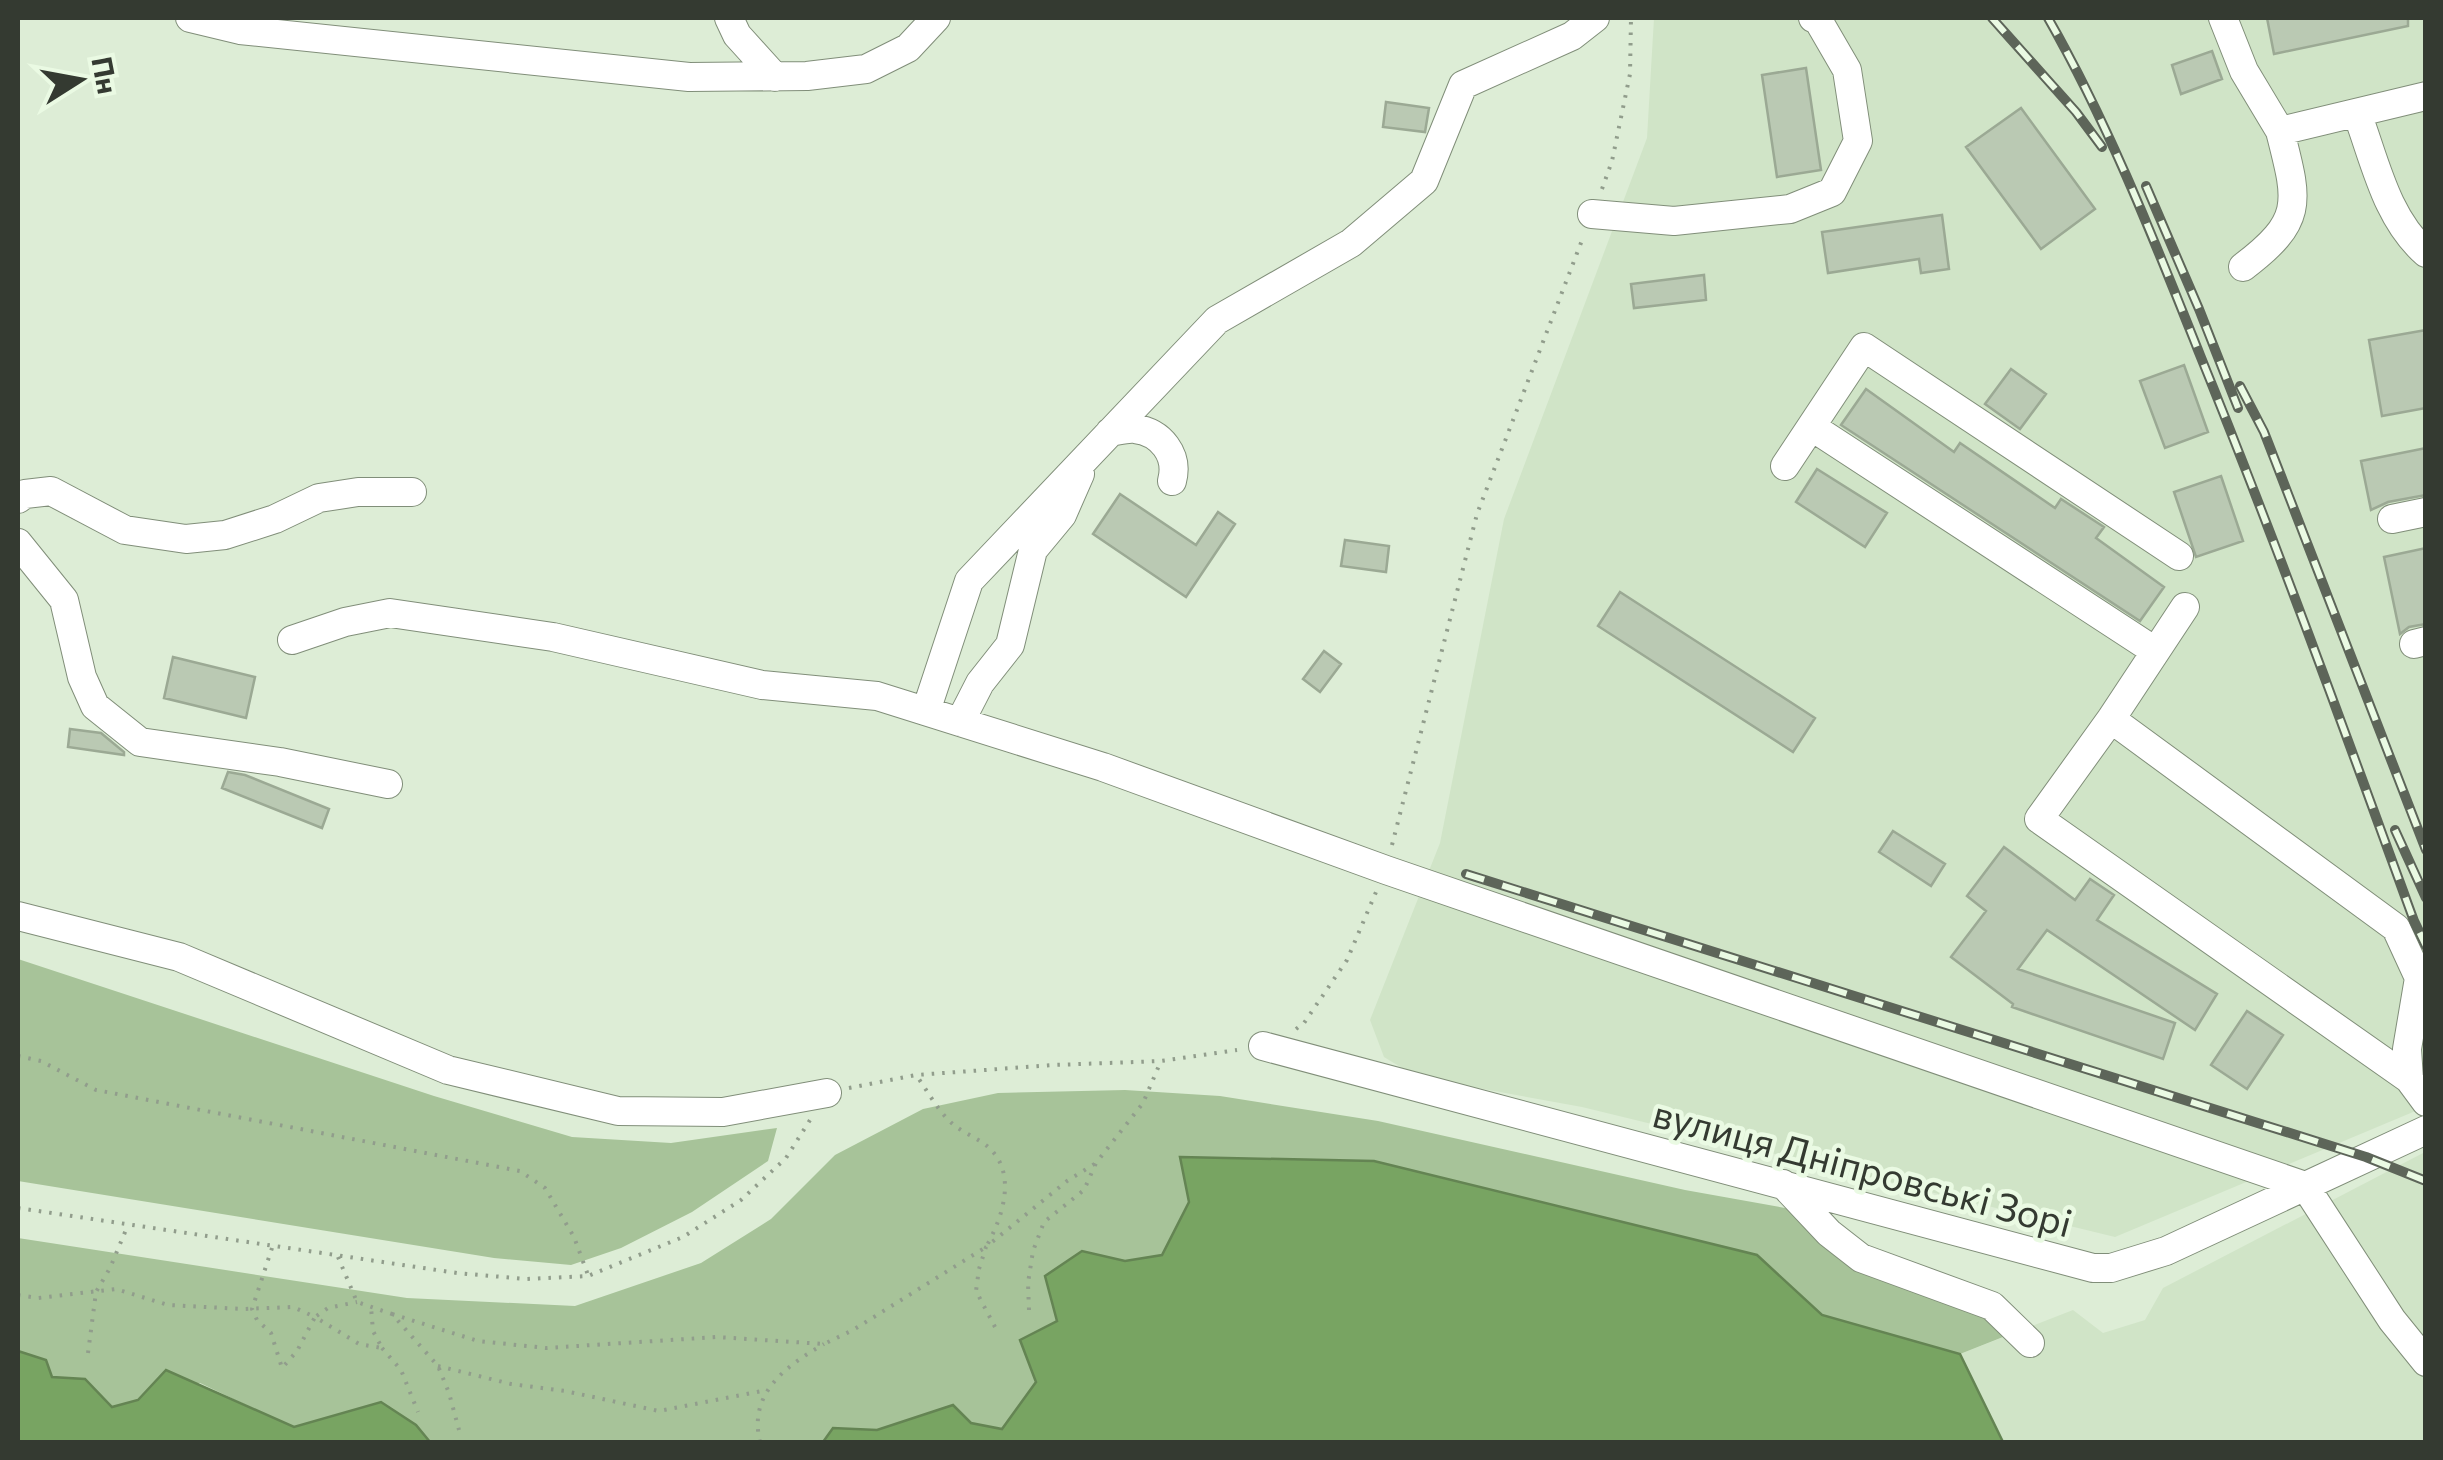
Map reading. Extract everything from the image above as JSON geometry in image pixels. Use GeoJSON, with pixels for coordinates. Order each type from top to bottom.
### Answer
{"type":"FeatureCollection","features":[{"type":"Feature","properties":{"kind":"street"},"geometry":{"type":"LineString","coordinates":[[190,18],[240,30],[690,77],[807,76],[866,69],[908,48],[936,18]]}},
{"type":"Feature","properties":{"kind":"street"},"geometry":{"type":"LineString","coordinates":[[729,18],[736,34],[775,76]]}},
{"type":"Feature","properties":{"kind":"street"},"geometry":{"type":"LineString","coordinates":[[926,711],[969,581],[1217,320],[1351,243],[1424,181],[1463,86],[1572,36],[1595,18]]}},
{"type":"Feature","properties":{"kind":"street"},"geometry":{"type":"LineString","coordinates":[[1592,214],[1674,221],[1790,209],[1832,192],[1858,141],[1846,70],[1818,20],[1813,18]]}},
{"type":"Feature","properties":{"kind":"street"},"geometry":{"type":"LineString","coordinates":[[2222,18],[2244,70],[2280,131],[2294,184],[2289,224],[2272,245],[2244,266]]}},
{"type":"Feature","properties":{"kind":"street"},"geometry":{"type":"LineString","coordinates":[[2280,131],[2426,96]]}},
{"type":"Feature","properties":{"kind":"street"},"geometry":{"type":"LineString","coordinates":[[2357,113],[2394,215],[2426,253]]}},
{"type":"Feature","properties":{"kind":"street"},"geometry":{"type":"LineString","coordinates":[[1786,466],[1864,347],[2179,556]]}},
{"type":"Feature","properties":{"kind":"street"},"geometry":{"type":"LineString","coordinates":[[1812,427],[2155,651]]}},
{"type":"Feature","properties":{"kind":"street"},"geometry":{"type":"LineString","coordinates":[[1110,432],[1134,429],[1156,437],[1170,452],[1176,468],[1172,481]]}},
{"type":"Feature","properties":{"kind":"street"},"geometry":{"type":"LineString","coordinates":[[960,722],[980,683],[1010,645],[1033,550],[1062,515],[1089,455]]}},
{"type":"Feature","properties":{"kind":"street"},"geometry":{"type":"LineString","coordinates":[[18,499],[25,494],[51,492],[125,530],[186,539],[224,536],[275,519],[319,498],[358,492],[412,492]]}},
{"type":"Feature","properties":{"kind":"street"},"geometry":{"type":"LineString","coordinates":[[2392,519],[2426,512]]}},
{"type":"Feature","properties":{"kind":"street"},"geometry":{"type":"LineString","coordinates":[[18,542],[64,600],[82,678],[94,706],[140,742],[280,762],[388,784]]}},
{"type":"Feature","properties":{"kind":"street"},"geometry":{"type":"LineString","coordinates":[[2185,607],[2040,819],[2417,1091]]}},
{"type":"Feature","properties":{"kind":"street"},"geometry":{"type":"LineString","coordinates":[[292,640],[345,622],[390,613],[553,637],[762,685],[877,696],[1103,768],[1386,870],[2305,1186],[2392,1320],[2426,1362]]}},
{"type":"Feature","properties":{"kind":"street"},"geometry":{"type":"LineString","coordinates":[[2110,719],[2396,928],[2418,978],[2407,1049],[2417,1091]]}},
{"type":"Feature","properties":{"kind":"street"},"geometry":{"type":"LineString","coordinates":[[18,916],[179,956],[448,1070],[618,1110],[723,1112],[828,1093]]}},
{"type":"Feature","properties":{"kind":"street","name":"вулиця Дніпровські Зорі"},"geometry":{"type":"LineString","coordinates":[[1263,1046],[2082,1265],[2111,1268],[2166,1251],[2426,1130]]}},
{"type":"Feature","properties":{"kind":"street"},"geometry":{"type":"LineString","coordinates":[[1782,1183],[1828,1234],[1861,1258],[1992,1306],[2030,1342]]}},
{"type":"Feature","properties":{"kind":"path"},"geometry":{"type":"LineString","coordinates":[[18,1208],[457,1273],[588,1276],[684,1237],[741,1200],[786,1158],[828,1093],[916,1074],[1161,1060],[1278,1044],[1304,1023],[1347,960],[1386,870],[1477,514],[1612,161],[1630,74],[1632,18]]}},
{"type":"Feature","properties":{"kind":"path"},"geometry":{"type":"LineString","coordinates":[[18,1056],[41,1062],[96,1090],[520,1171],[545,1188],[574,1237],[588,1276]]}},
{"type":"Feature","properties":{"kind":"path"},"geometry":{"type":"LineString","coordinates":[[1030,1310],[1028,1284],[1033,1251],[1044,1222],[1084,1190],[1096,1163],[1143,1102],[1161,1060]]}},
{"type":"Feature","properties":{"kind":"path"},"geometry":{"type":"LineString","coordinates":[[916,1074],[951,1122],[990,1148],[1006,1175],[996,1229],[986,1247],[976,1291],[996,1327]]}},
{"type":"Feature","properties":{"kind":"path"},"geometry":{"type":"LineString","coordinates":[[760,1442],[756,1425],[766,1390],[795,1361],[853,1330],[986,1247],[1066,1181],[1096,1163]]}},
{"type":"Feature","properties":{"kind":"path"},"geometry":{"type":"LineString","coordinates":[[88,1352],[96,1292],[128,1225]]}},
{"type":"Feature","properties":{"kind":"path"},"geometry":{"type":"LineString","coordinates":[[272,1248],[252,1309],[271,1333],[282,1368],[297,1351],[315,1317],[328,1308],[356,1302],[478,1341],[546,1348],[718,1337],[824,1344]]}},
{"type":"Feature","properties":{"kind":"path"},"geometry":{"type":"LineString","coordinates":[[338,1257],[356,1302]]}},
{"type":"Feature","properties":{"kind":"path"},"geometry":{"type":"LineString","coordinates":[[18,1295],[38,1298],[116,1289],[168,1305],[252,1309],[292,1306],[358,1344],[382,1348]]}},
{"type":"Feature","properties":{"kind":"path"},"geometry":{"type":"LineString","coordinates":[[370,1307],[374,1331],[400,1370],[418,1412]]}},
{"type":"Feature","properties":{"kind":"path"},"geometry":{"type":"LineString","coordinates":[[392,1314],[438,1366],[459,1430]]}},
{"type":"Feature","properties":{"kind":"path"},"geometry":{"type":"LineString","coordinates":[[438,1366],[511,1384],[598,1396],[659,1411],[766,1390]]}},
{"type":"Feature","properties":{"kind":"shaded area"},"geometry":{"type":"Polygon","coordinates":[[[1654,18],[2425,18],[2425,1107],[2115,1237],[1582,1107],[1417,1077],[1384,1057],[1370,1020],[1440,843],[1504,519],[1647,138],[1654,18]]]}},
{"type":"Feature","properties":{"kind":"shaded area"},"geometry":{"type":"Polygon","coordinates":[[[18,959],[434,1096],[572,1137],[671,1143],[777,1128],[768,1161],[692,1212],[621,1248],[571,1265],[494,1258],[18,1181],[18,959]]]}},
{"type":"Feature","properties":{"kind":"shaded area"},"geometry":{"type":"Polygon","coordinates":[[[1125,1090],[1220,1096],[1378,1121],[1685,1190],[1796,1210],[1848,1266],[1986,1317],[2003,1337],[1960,1354],[1822,1315],[1757,1255],[1374,1161],[1181,1157],[1189,1202],[1162,1256],[1125,1261],[1082,1251],[1036,1382],[1002,1430],[971,1423],[952,1405],[877,1430],[833,1428],[823,1442],[430,1442],[416,1425],[381,1402],[294,1428],[200,1383],[112,1407],[85,1379],[52,1377],[46,1360],[18,1351],[18,1238],[407,1298],[575,1306],[701,1263],[771,1219],[835,1155],[923,1109],[998,1093],[1125,1090]]]}},
{"type":"Feature","properties":{"kind":"shaded area"},"geometry":{"type":"Polygon","coordinates":[[[2425,1152],[2425,1442],[2003,1442],[1960,1354],[2073,1310],[2103,1333],[2145,1320],[2163,1288],[2425,1152]]]}},
{"type":"Feature","properties":{"kind":"shaded area"},"geometry":{"type":"Polygon","coordinates":[[[1180,1157],[1374,1161],[1757,1255],[1822,1315],[1960,1354],[2003,1442],[823,1442],[833,1428],[877,1430],[953,1405],[971,1423],[1002,1429],[1036,1382],[1020,1340],[1057,1321],[1045,1276],[1082,1251],[1125,1261],[1162,1255],[1189,1202],[1180,1157]]]}},
{"type":"Feature","properties":{"kind":"shaded area"},"geometry":{"type":"Polygon","coordinates":[[[18,1351],[46,1360],[52,1377],[85,1379],[112,1407],[138,1400],[166,1370],[294,1427],[381,1402],[416,1425],[430,1442],[18,1442],[18,1351]]]}},
{"type":"Feature","properties":{"kind":"building"},"geometry":{"type":"Polygon","coordinates":[[[2267,18],[2408,18],[2408,26],[2274,54],[2267,18]]]}},
{"type":"Feature","properties":{"kind":"building"},"geometry":{"type":"Polygon","coordinates":[[[2212,51],[2222,79],[2181,94],[2172,65],[2212,51]]]}},
{"type":"Feature","properties":{"kind":"building"},"geometry":{"type":"Polygon","coordinates":[[[1806,68],[1821,170],[1777,177],[1762,75],[1806,68]]]}},
{"type":"Feature","properties":{"kind":"building"},"geometry":{"type":"Polygon","coordinates":[[[1386,102],[1429,108],[1425,132],[1383,127],[1386,102]]]}},
{"type":"Feature","properties":{"kind":"building"},"geometry":{"type":"Polygon","coordinates":[[[2021,108],[2095,209],[2041,249],[1966,147],[2021,108]]]}},
{"type":"Feature","properties":{"kind":"building"},"geometry":{"type":"Polygon","coordinates":[[[1942,215],[1949,269],[1921,273],[1919,259],[1828,273],[1822,232],[1942,215]]]}},
{"type":"Feature","properties":{"kind":"building"},"geometry":{"type":"Polygon","coordinates":[[[1704,275],[1706,300],[1634,308],[1631,284],[1704,275]]]}},
{"type":"Feature","properties":{"kind":"building"},"geometry":{"type":"Polygon","coordinates":[[[2426,330],[2426,408],[2382,416],[2369,340],[2426,330]]]}},
{"type":"Feature","properties":{"kind":"building"},"geometry":{"type":"Polygon","coordinates":[[[2184,365],[2208,432],[2165,448],[2140,381],[2184,365]]]}},
{"type":"Feature","properties":{"kind":"building"},"geometry":{"type":"Polygon","coordinates":[[[2011,369],[2046,394],[2020,429],[1985,404],[2011,369]]]}},
{"type":"Feature","properties":{"kind":"building"},"geometry":{"type":"Polygon","coordinates":[[[1866,389],[1954,452],[1960,443],[2055,508],[2061,499],[2104,527],[2096,538],[2164,587],[2140,621],[1841,425],[1866,389]]]}},
{"type":"Feature","properties":{"kind":"building"},"geometry":{"type":"Polygon","coordinates":[[[2426,448],[2426,495],[2388,502],[2371,510],[2361,461],[2426,448]]]}},
{"type":"Feature","properties":{"kind":"building"},"geometry":{"type":"Polygon","coordinates":[[[1817,469],[1887,513],[1865,547],[1796,502],[1817,469]]]}},
{"type":"Feature","properties":{"kind":"building"},"geometry":{"type":"Polygon","coordinates":[[[2221,476],[2243,541],[2196,557],[2174,492],[2221,476]]]}},
{"type":"Feature","properties":{"kind":"building"},"geometry":{"type":"Polygon","coordinates":[[[1120,494],[1196,545],[1218,512],[1235,524],[1186,597],[1093,534],[1120,494]]]}},
{"type":"Feature","properties":{"kind":"building"},"geometry":{"type":"Polygon","coordinates":[[[1345,540],[1389,546],[1386,572],[1341,566],[1345,540]]]}},
{"type":"Feature","properties":{"kind":"building"},"geometry":{"type":"Polygon","coordinates":[[[2426,548],[2426,624],[2409,627],[2400,634],[2384,557],[2426,548]]]}},
{"type":"Feature","properties":{"kind":"building"},"geometry":{"type":"Polygon","coordinates":[[[1620,592],[1815,718],[1793,752],[1598,626],[1620,592]]]}},
{"type":"Feature","properties":{"kind":"building"},"geometry":{"type":"Polygon","coordinates":[[[1324,651],[1341,664],[1320,692],[1303,679],[1324,651]]]}},
{"type":"Feature","properties":{"kind":"building"},"geometry":{"type":"Polygon","coordinates":[[[173,657],[255,677],[246,718],[164,698],[173,657]]]}},
{"type":"Feature","properties":{"kind":"building"},"geometry":{"type":"Polygon","coordinates":[[[70,729],[101,733],[124,755],[68,747],[70,729]]]}},
{"type":"Feature","properties":{"kind":"building"},"geometry":{"type":"Polygon","coordinates":[[[228,772],[245,775],[329,809],[322,828],[222,788],[228,772]]]}},
{"type":"Feature","properties":{"kind":"building"},"geometry":{"type":"Polygon","coordinates":[[[1893,831],[1945,864],[1931,886],[1879,852],[1893,831]]]}},
{"type":"Feature","properties":{"kind":"building"},"geometry":{"type":"Polygon","coordinates":[[[2004,847],[2075,900],[2090,879],[2114,895],[2097,920],[2217,994],[2195,1030],[2047,930],[2018,969],[2175,1023],[2163,1059],[2012,1007],[1951,957],[1986,911],[1967,896],[2004,847]]]}},
{"type":"Feature","properties":{"kind":"building"},"geometry":{"type":"Polygon","coordinates":[[[2247,1011],[2283,1035],[2247,1089],[2211,1065],[2247,1011]]]}},
{"type":"Feature","properties":{"kind":"railway"},"geometry":{"type":"LineString","coordinates":[[1992,18],[2102,147]]}},
{"type":"Feature","properties":{"kind":"railway"},"geometry":{"type":"LineString","coordinates":[[2048,18],[2111,141],[2165,269],[2256,496],[2426,946]]}},
{"type":"Feature","properties":{"kind":"railway"},"geometry":{"type":"LineString","coordinates":[[2146,186],[2238,408]]}},
{"type":"Feature","properties":{"kind":"railway"},"geometry":{"type":"LineString","coordinates":[[2240,386],[2264,432],[2426,850]]}},
{"type":"Feature","properties":{"kind":"railway"},"geometry":{"type":"LineString","coordinates":[[2395,830],[2426,898]]}},
{"type":"Feature","properties":{"kind":"railway"},"geometry":{"type":"LineString","coordinates":[[1466,874],[2366,1157],[2426,1181]]}}]}
